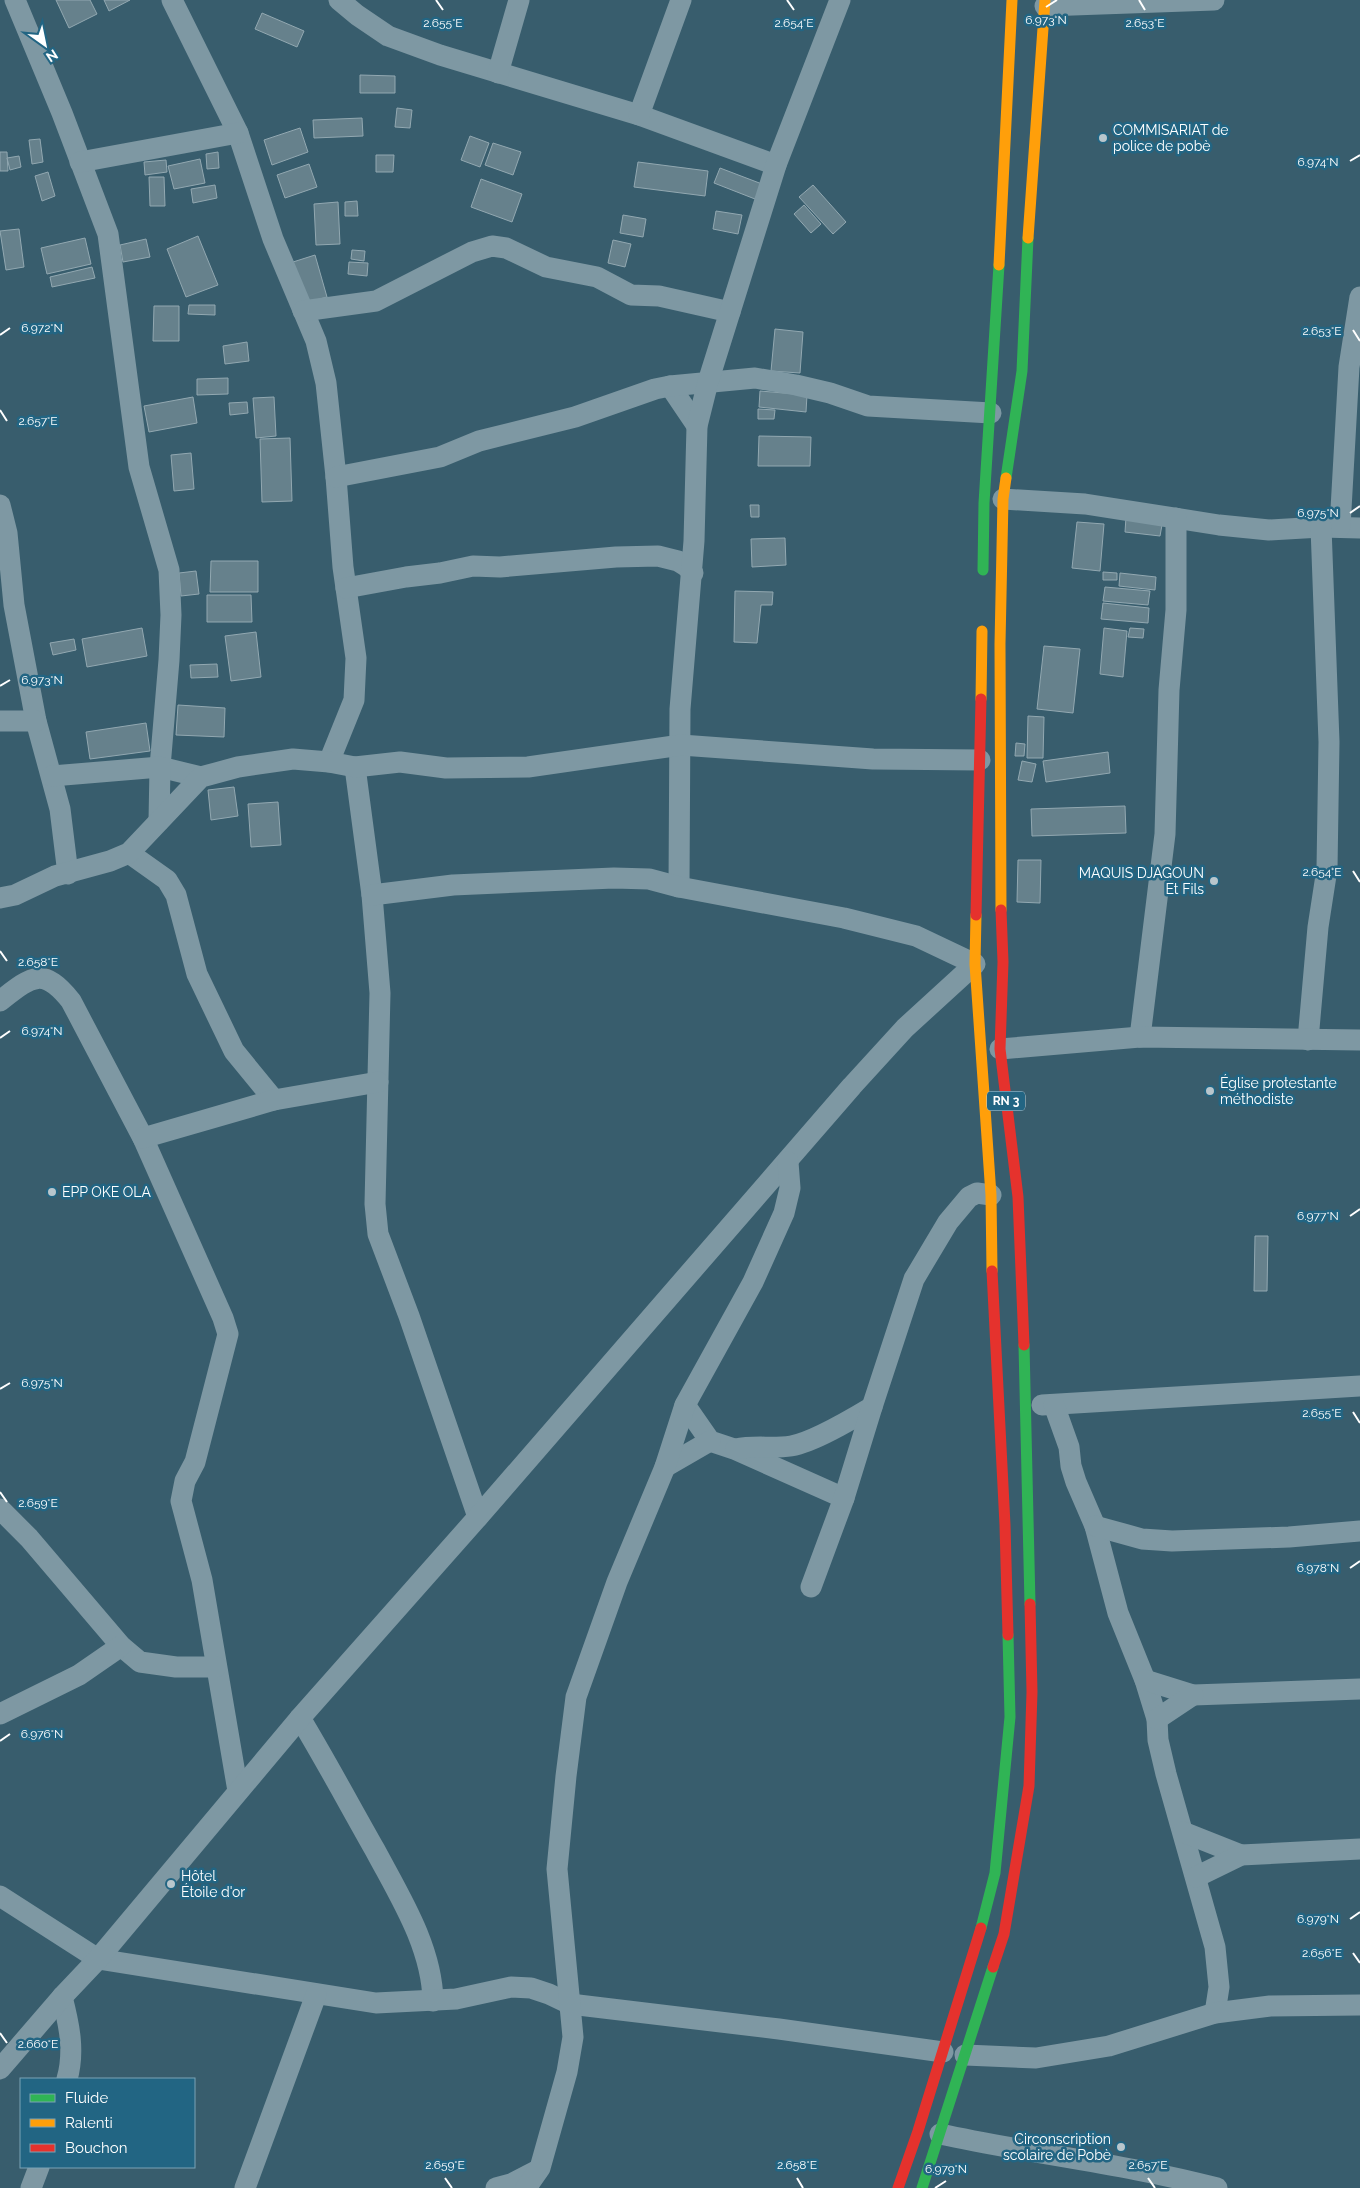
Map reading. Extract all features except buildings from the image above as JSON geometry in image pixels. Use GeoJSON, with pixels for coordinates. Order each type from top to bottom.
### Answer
{"type":"FeatureCollection","features":[{"type":"Feature","properties":{"kind":"main road"},"geometry":{"type":"LineString","coordinates":[[983,582],[984,503],[991,413],[1012,0]]}},
{"type":"Feature","properties":{"kind":"main road","name":"RN 3"},"geometry":{"type":"LineString","coordinates":[[922,2188],[1004,1934],[1029,1786],[1032,1692],[1027,1405],[1018,1197],[1000,1048],[1002,962],[1000,644],[1004,499],[1022,371],[1026,272],[1045,3]]}},
{"type":"Feature","properties":{"kind":"main road","name":"RN 3"},"geometry":{"type":"LineString","coordinates":[[898,2188],[918,2132],[975,1950],[995,1873],[1010,1717],[1005,1525],[991,1258],[991,1195],[975,964],[982,622]]}},
{"type":"Feature","properties":{"kind":"street"},"geometry":{"type":"LineString","coordinates":[[15,0],[108,234],[140,468],[169,570],[171,614],[160,767],[159,821]]}},
{"type":"Feature","properties":{"kind":"street"},"geometry":{"type":"LineString","coordinates":[[172,0],[238,133],[273,239],[316,341],[326,383],[346,588],[356,658],[354,700],[329,762]]}},
{"type":"Feature","properties":{"kind":"street"},"geometry":{"type":"LineString","coordinates":[[339,0],[357,16],[388,36],[440,55],[639,115],[776,165]]}},
{"type":"Feature","properties":{"kind":"street"},"geometry":{"type":"LineString","coordinates":[[498,73],[519,0]]}},
{"type":"Feature","properties":{"kind":"street"},"geometry":{"type":"LineString","coordinates":[[639,115],[681,0]]}},
{"type":"Feature","properties":{"kind":"street"},"geometry":{"type":"LineString","coordinates":[[679,887],[680,709],[693,573],[697,426],[708,382],[776,165],[840,0]]}},
{"type":"Feature","properties":{"kind":"street"},"geometry":{"type":"LineString","coordinates":[[1045,3],[1214,0]]}},
{"type":"Feature","properties":{"kind":"street"},"geometry":{"type":"LineString","coordinates":[[80,162],[238,133]]}},
{"type":"Feature","properties":{"kind":"street"},"geometry":{"type":"LineString","coordinates":[[303,310],[376,301],[472,252],[492,246],[506,248],[546,267],[597,277],[631,294],[659,296],[730,312]]}},
{"type":"Feature","properties":{"kind":"street"},"geometry":{"type":"LineString","coordinates":[[1308,1040],[1318,927],[1327,869],[1329,742],[1349,367],[1360,297]]}},
{"type":"Feature","properties":{"kind":"street"},"geometry":{"type":"LineString","coordinates":[[336,478],[440,457],[479,441],[575,417],[655,389],[708,382],[755,378],[830,393],[868,406],[991,413]]}},
{"type":"Feature","properties":{"kind":"street"},"geometry":{"type":"LineString","coordinates":[[670,386],[697,426]]}},
{"type":"Feature","properties":{"kind":"street"},"geometry":{"type":"LineString","coordinates":[[1004,499],[1084,504],[1219,526],[1269,530],[1340,527]]}},
{"type":"Feature","properties":{"kind":"street"},"geometry":{"type":"LineString","coordinates":[[0,505],[7,533],[14,605],[36,721],[60,808],[68,874]]}},
{"type":"Feature","properties":{"kind":"street"},"geometry":{"type":"LineString","coordinates":[[1140,1037],[1165,834],[1169,690],[1176,610],[1176,518]]}},
{"type":"Feature","properties":{"kind":"street"},"geometry":{"type":"LineString","coordinates":[[346,588],[473,566],[500,567],[616,557],[658,556],[678,562],[686,566],[693,573]]}},
{"type":"Feature","properties":{"kind":"street"},"geometry":{"type":"LineString","coordinates":[[0,721],[36,721]]}},
{"type":"Feature","properties":{"kind":"street"},"geometry":{"type":"LineString","coordinates":[[52,776],[160,767],[201,777],[238,767],[293,759],[329,762],[355,767],[400,762],[446,768],[528,767],[681,745],[873,758],[980,760]]}},
{"type":"Feature","properties":{"kind":"street"},"geometry":{"type":"LineString","coordinates":[[355,767],[372,895],[380,993],[375,1204],[378,1234],[409,1316],[478,1518]]}},
{"type":"Feature","properties":{"kind":"street"},"geometry":{"type":"LineString","coordinates":[[0,898],[15,895],[55,876],[68,874],[130,853],[201,777]]}},
{"type":"Feature","properties":{"kind":"street"},"geometry":{"type":"LineString","coordinates":[[130,853],[167,880],[176,895],[197,974],[234,1051],[274,1100]]}},
{"type":"Feature","properties":{"kind":"street"},"geometry":{"type":"LineString","coordinates":[[0,2069],[62,1997],[98,1959],[300,1718],[478,1518],[636,1334],[905,1028],[975,964],[916,936],[844,918],[679,887],[648,879],[614,878],[453,884],[372,895]]}},
{"type":"Feature","properties":{"kind":"street"},"geometry":{"type":"LineString","coordinates":[[0,1001],[23,983],[42,978],[57,984],[72,1001],[143,1138],[224,1318],[228,1334],[195,1462],[185,1481],[181,1501],[202,1580],[238,1791]]}},
{"type":"Feature","properties":{"kind":"street"},"geometry":{"type":"LineString","coordinates":[[1000,1048],[1140,1037],[1360,1040]]}},
{"type":"Feature","properties":{"kind":"street"},"geometry":{"type":"LineString","coordinates":[[143,1138],[274,1100],[378,1082]]}},
{"type":"Feature","properties":{"kind":"street"},"geometry":{"type":"LineString","coordinates":[[526,2188],[540,2168],[567,2072],[573,2038],[557,1870],[576,1697],[617,1582],[665,1467],[685,1405],[753,1282],[784,1213],[790,1188],[788,1162]]}},
{"type":"Feature","properties":{"kind":"street"},"geometry":{"type":"LineString","coordinates":[[810,1587],[844,1498],[914,1279],[948,1222],[969,1197],[977,1193],[991,1195]]}},
{"type":"Feature","properties":{"kind":"street"},"geometry":{"type":"LineString","coordinates":[[1027,1405],[1054,1405],[1360,1386]]}},
{"type":"Feature","properties":{"kind":"street"},"geometry":{"type":"LineString","coordinates":[[685,1405],[710,1441],[734,1449],[844,1498]]}},
{"type":"Feature","properties":{"kind":"street"},"geometry":{"type":"LineString","coordinates":[[1054,1405],[1069,1447],[1071,1466],[1076,1482],[1095,1526],[1118,1613],[1157,1719],[1158,1740],[1166,1774],[1215,1947],[1219,1987],[1215,2013]]}},
{"type":"Feature","properties":{"kind":"street"},"geometry":{"type":"LineString","coordinates":[[734,1449],[748,1446],[791,1446],[854,1418],[872,1407]]}},
{"type":"Feature","properties":{"kind":"street"},"geometry":{"type":"LineString","coordinates":[[665,1467],[710,1441]]}},
{"type":"Feature","properties":{"kind":"street"},"geometry":{"type":"LineString","coordinates":[[0,1509],[29,1538],[121,1646],[140,1662],[176,1667],[216,1667]]}},
{"type":"Feature","properties":{"kind":"street"},"geometry":{"type":"LineString","coordinates":[[1095,1526],[1142,1539],[1172,1540],[1289,1537],[1360,1531]]}},
{"type":"Feature","properties":{"kind":"street"},"geometry":{"type":"LineString","coordinates":[[0,1714],[79,1675],[121,1646]]}},
{"type":"Feature","properties":{"kind":"street"},"geometry":{"type":"LineString","coordinates":[[1144,1680],[1193,1695],[1360,1688]]}},
{"type":"Feature","properties":{"kind":"street"},"geometry":{"type":"LineString","coordinates":[[1157,1719],[1193,1695]]}},
{"type":"Feature","properties":{"kind":"street"},"geometry":{"type":"LineString","coordinates":[[300,1718],[338,1780],[396,1888],[427,1956],[433,1979],[433,2001]]}},
{"type":"Feature","properties":{"kind":"street"},"geometry":{"type":"LineString","coordinates":[[1183,1832],[1241,1855]]}},
{"type":"Feature","properties":{"kind":"street"},"geometry":{"type":"LineString","coordinates":[[1196,1877],[1241,1855],[1360,1849]]}},
{"type":"Feature","properties":{"kind":"street"},"geometry":{"type":"LineString","coordinates":[[0,1896],[98,1959],[376,2003],[456,1999],[511,1987],[531,1988],[570,2004],[779,2029],[943,2052]]}},
{"type":"Feature","properties":{"kind":"street"},"geometry":{"type":"LineString","coordinates":[[245,2188],[316,1995]]}},
{"type":"Feature","properties":{"kind":"street"},"geometry":{"type":"LineString","coordinates":[[62,1997],[71,2033],[67,2078]]}},
{"type":"Feature","properties":{"kind":"street"},"geometry":{"type":"LineString","coordinates":[[965,2054],[1036,2058],[1108,2046],[1215,2013],[1270,2006],[1360,2005]]}},
{"type":"Feature","properties":{"kind":"street"},"geometry":{"type":"LineString","coordinates":[[940,2134],[1170,2182],[1217,2188]]}},
{"type":"Feature","properties":{"kind":"street"},"geometry":{"type":"LineString","coordinates":[[31,2188],[39,2168]]}},
{"type":"Feature","properties":{"kind":"street"},"geometry":{"type":"LineString","coordinates":[[496,2188],[511,2184],[540,2168]]}},
{"type":"Feature","properties":{"kind":"traffic: fast"},"geometry":{"type":"LineString","coordinates":[[1006,478],[1022,371],[1028,238]]}},
{"type":"Feature","properties":{"kind":"traffic: fast"},"geometry":{"type":"LineString","coordinates":[[983,570],[984,503],[999,265]]}},
{"type":"Feature","properties":{"kind":"traffic: fast"},"geometry":{"type":"LineString","coordinates":[[1024,1345],[1030,1604]]}},
{"type":"Feature","properties":{"kind":"traffic: fast"},"geometry":{"type":"LineString","coordinates":[[981,1928],[995,1873],[1010,1717],[1008,1635]]}},
{"type":"Feature","properties":{"kind":"traffic: fast"},"geometry":{"type":"LineString","coordinates":[[922,2188],[993,1967]]}},
{"type":"Feature","properties":{"kind":"traffic: slow"},"geometry":{"type":"LineString","coordinates":[[999,265],[1012,0]]}},
{"type":"Feature","properties":{"kind":"traffic: slow"},"geometry":{"type":"LineString","coordinates":[[1028,238],[1045,0]]}},
{"type":"Feature","properties":{"kind":"traffic: slow"},"geometry":{"type":"LineString","coordinates":[[1001,910],[1000,644],[1003,499],[1006,478]]}},
{"type":"Feature","properties":{"kind":"traffic: slow"},"geometry":{"type":"LineString","coordinates":[[981,699],[982,631]]}},
{"type":"Feature","properties":{"kind":"traffic: slow"},"geometry":{"type":"LineString","coordinates":[[976,915],[975,964],[991,1195],[992,1271]]}},
{"type":"Feature","properties":{"kind":"traffic: jam"},"geometry":{"type":"LineString","coordinates":[[976,915],[981,699]]}},
{"type":"Feature","properties":{"kind":"traffic: jam"},"geometry":{"type":"LineString","coordinates":[[1001,910],[1003,962],[1000,1049],[1018,1197],[1024,1345]]}},
{"type":"Feature","properties":{"kind":"traffic: jam"},"geometry":{"type":"LineString","coordinates":[[992,1271],[1005,1525],[1008,1635]]}},
{"type":"Feature","properties":{"kind":"traffic: jam"},"geometry":{"type":"LineString","coordinates":[[993,1967],[1004,1934],[1029,1786],[1032,1692],[1030,1604]]}},
{"type":"Feature","properties":{"kind":"traffic: jam"},"geometry":{"type":"LineString","coordinates":[[898,2188],[918,2131],[981,1928]]}},
{"type":"Feature","properties":{"kind":"place","name":"COMMISARIAT de police de pobè"},"geometry":{"type":"Point","coordinates":[1103,138]}},
{"type":"Feature","properties":{"kind":"place","name":"MAQUIS DJAGOUN Et Fils"},"geometry":{"type":"Point","coordinates":[1214,881]}},
{"type":"Feature","properties":{"kind":"place","name":"Église protestante méthodiste"},"geometry":{"type":"Point","coordinates":[1210,1091]}},
{"type":"Feature","properties":{"kind":"place","name":"EPP OKE OLA"},"geometry":{"type":"Point","coordinates":[52,1192]}},
{"type":"Feature","properties":{"kind":"place","name":"Hôtel Étoile d'or"},"geometry":{"type":"Point","coordinates":[171,1884]}},
{"type":"Feature","properties":{"kind":"place","name":"Circonscription scolaire de Pobè"},"geometry":{"type":"Point","coordinates":[1121,2147]}}]}
